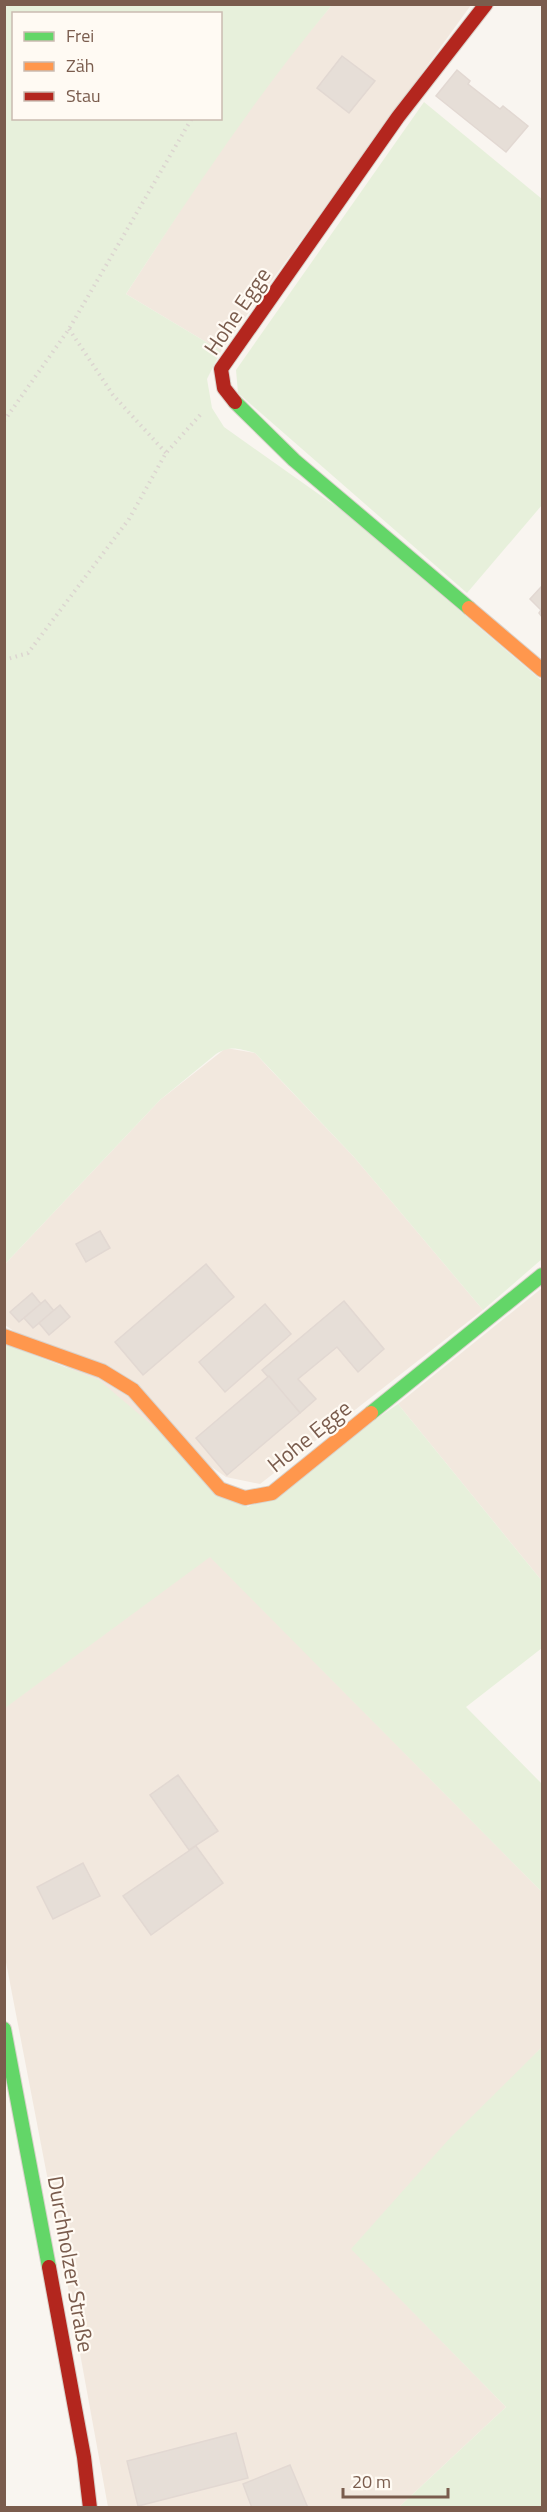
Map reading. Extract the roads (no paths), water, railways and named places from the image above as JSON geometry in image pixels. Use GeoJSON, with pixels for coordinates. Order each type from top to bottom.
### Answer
{"type":"FeatureCollection","features":[{"type":"Feature","properties":{"kind":"street","name":"Hohe Egge"},"geometry":{"type":"LineString","coordinates":[[486,4],[398,117],[220,369],[224,388],[238,406],[294,460],[543,670]]}},
{"type":"Feature","properties":{"kind":"street","name":"Hohe Egge"},"geometry":{"type":"LineString","coordinates":[[4,1336],[102,1371],[133,1390],[220,1489],[245,1498],[272,1493],[543,1275]]}},
{"type":"Feature","properties":{"kind":"street","name":"Durchholzer Straße"},"geometry":{"type":"LineString","coordinates":[[4,2029],[61,2326],[84,2457],[90,2508]]}}]}
